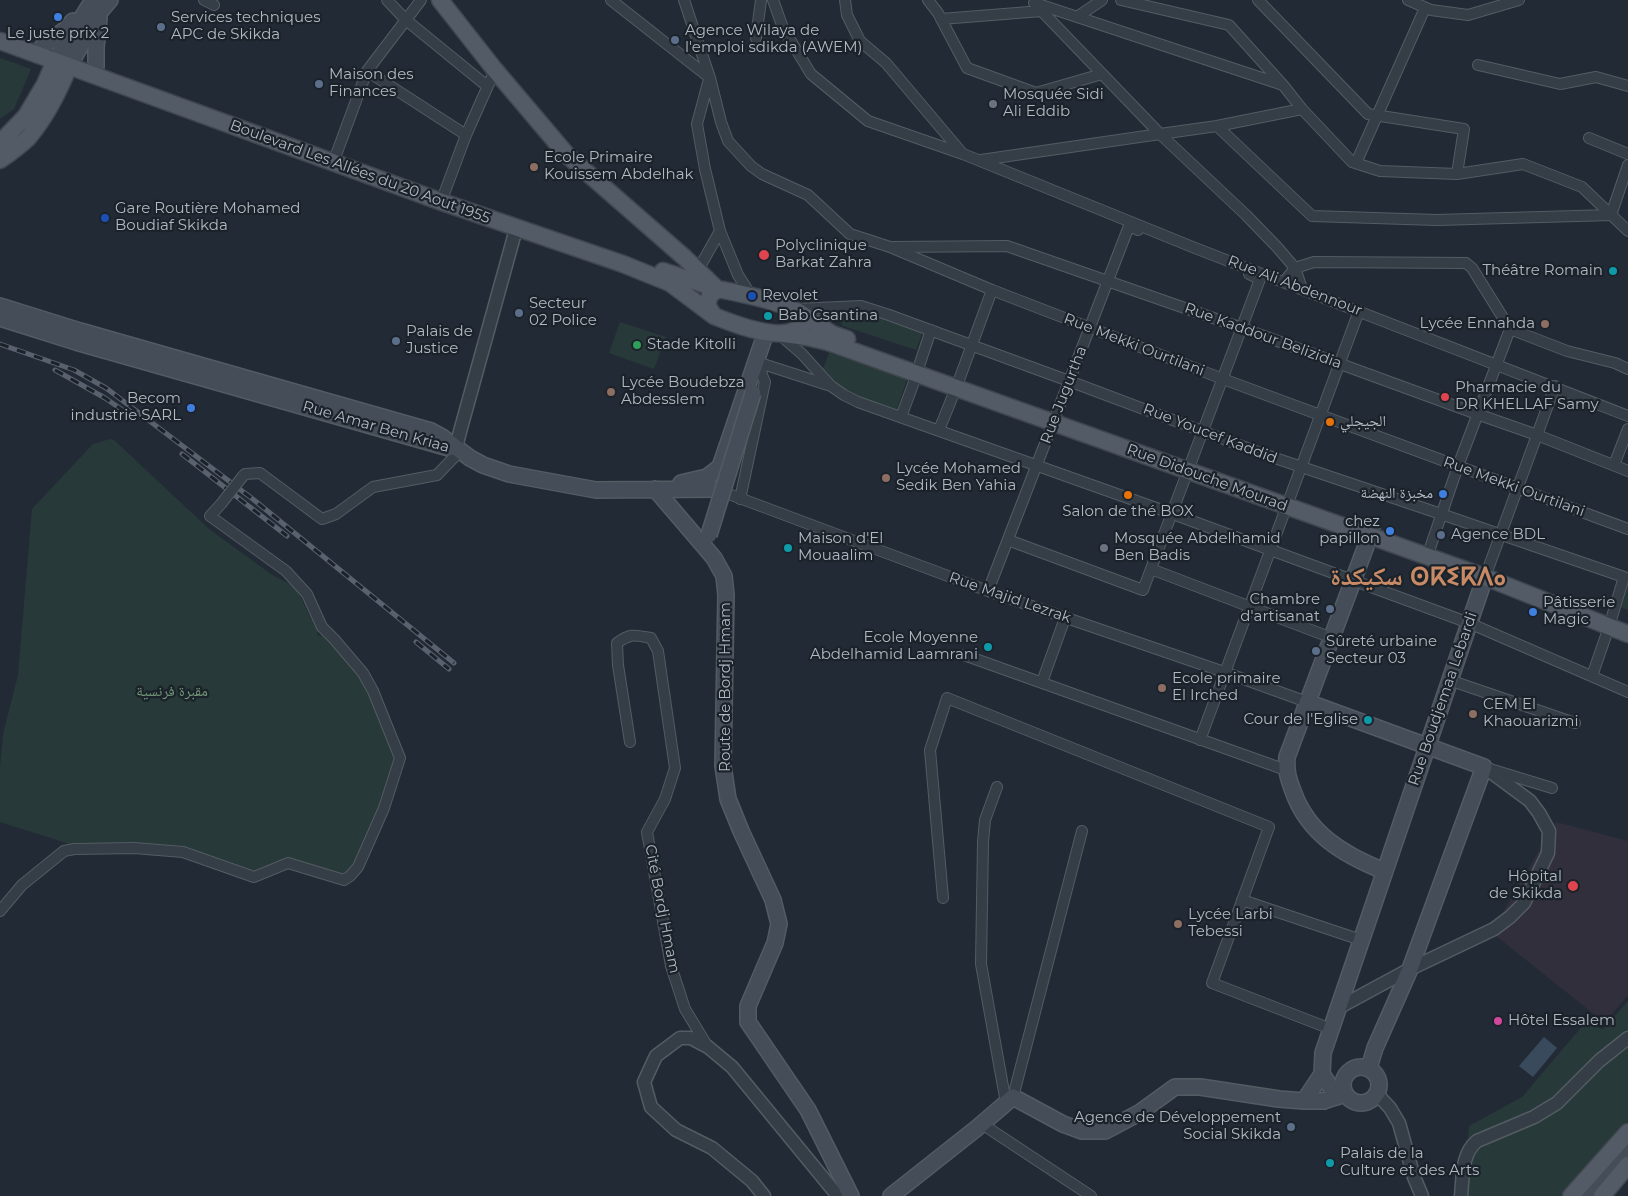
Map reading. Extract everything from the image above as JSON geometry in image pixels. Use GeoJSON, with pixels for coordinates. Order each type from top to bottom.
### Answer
{"type":"FeatureCollection","features":[{"type":"Feature","properties":{"kind":"main road"},"geometry":{"type":"LineString","coordinates":[[0,160],[28,138],[39,124],[52,87],[38,50],[95,4],[110,0]]}},
{"type":"Feature","properties":{"kind":"main road"},"geometry":{"type":"LineString","coordinates":[[440,0],[495,70],[567,155],[694,274],[718,289],[710,294],[710,310]]}},
{"type":"Feature","properties":{"kind":"main road"},"geometry":{"type":"LineString","coordinates":[[0,143],[73,63],[96,47],[95,4]]}},
{"type":"Feature","properties":{"kind":"main road"},"geometry":{"type":"LineString","coordinates":[[73,63],[95,4]]}},
{"type":"Feature","properties":{"kind":"main road","name":"Boulevard Les Allées du 20 Aout 1955"},"geometry":{"type":"LineString","coordinates":[[0,32],[38,50],[516,229],[623,264],[670,283],[710,310],[775,334]]}},
{"type":"Feature","properties":{"kind":"main road","name":"Boulevard Les Allées du 20 Aout 1955"},"geometry":{"type":"LineString","coordinates":[[0,41],[38,50]]}},
{"type":"Feature","properties":{"kind":"main road","name":"Boulevard Les Allées du 20 Aout 1955"},"geometry":{"type":"LineString","coordinates":[[73,63],[336,155],[522,223],[694,274]]}},
{"type":"Feature","properties":{"kind":"main road"},"geometry":{"type":"LineString","coordinates":[[694,274],[710,310]]}},
{"type":"Feature","properties":{"kind":"main road","name":"Rue Didouche Mourad"},"geometry":{"type":"LineString","coordinates":[[718,289],[796,310],[832,334],[918,370]]}},
{"type":"Feature","properties":{"kind":"main road","name":"Rue Amar Ben Kriaa"},"geometry":{"type":"LineString","coordinates":[[0,306],[80,331],[431,431],[460,451]]}},
{"type":"Feature","properties":{"kind":"main road"},"geometry":{"type":"LineString","coordinates":[[775,334],[793,332],[802,326],[802,316],[796,310]]}},
{"type":"Feature","properties":{"kind":"main road","name":"Rue Amar Ben Kriaa"},"geometry":{"type":"LineString","coordinates":[[0,318],[76,342],[460,451]]}},
{"type":"Feature","properties":{"kind":"main road"},"geometry":{"type":"LineString","coordinates":[[714,558],[709,535],[753,393],[766,371],[775,334]]}},
{"type":"Feature","properties":{"kind":"main road"},"geometry":{"type":"LineString","coordinates":[[655,489],[707,477],[720,467],[775,334]]}},
{"type":"Feature","properties":{"kind":"main road","name":"Rue Didouche Mourad"},"geometry":{"type":"LineString","coordinates":[[775,334],[807,337],[828,342],[918,370],[1486,575],[1610,623],[1628,627]]}},
{"type":"Feature","properties":{"kind":"main road"},"geometry":{"type":"LineString","coordinates":[[460,451],[483,465],[509,474],[596,490],[715,489]]}},
{"type":"Feature","properties":{"kind":"main road","name":"Route de Bordj Hmam"},"geometry":{"type":"LineString","coordinates":[[655,489],[714,558],[724,576],[726,595],[723,766],[728,799],[773,900],[779,924],[775,943],[748,1006],[748,1022],[808,1110],[851,1196]]}},
{"type":"Feature","properties":{"kind":"main road"},"geometry":{"type":"LineString","coordinates":[[1371,533],[1287,757],[1286,770],[1301,812],[1313,827],[1334,845],[1361,861],[1384,871]]}},
{"type":"Feature","properties":{"kind":"main road","name":"Rue Didouche Mourad"},"geometry":{"type":"LineString","coordinates":[[1371,533],[1428,551],[1486,575]]}},
{"type":"Feature","properties":{"kind":"main road","name":"Rue Boudjemaa Lebardi"},"geometry":{"type":"LineString","coordinates":[[1322,1074],[1323,1053],[1331,1028],[1486,575]]}},
{"type":"Feature","properties":{"kind":"main road","name":"Rue Didouche Mourad"},"geometry":{"type":"LineString","coordinates":[[1610,623],[1628,634]]}},
{"type":"Feature","properties":{"kind":"main road"},"geometry":{"type":"LineString","coordinates":[[1307,702],[1484,767],[1410,969],[1375,1048],[1369,1068]]}},
{"type":"Feature","properties":{"kind":"main road"},"geometry":{"type":"LineString","coordinates":[[1304,1101],[1322,1074],[1341,1095],[1353,1101],[1364,1103],[1377,1094],[1379,1082],[1374,1072],[1369,1068],[1358,1067],[1348,1072],[1343,1082],[1341,1095]]}},
{"type":"Feature","properties":{"kind":"main road"},"geometry":{"type":"LineString","coordinates":[[891,1196],[1010,1100],[1082,1131],[1105,1131],[1139,1113],[1175,1087],[1200,1087],[1304,1101],[1324,1101],[1341,1095]]}},
{"type":"Feature","properties":{"kind":"main road"},"geometry":{"type":"LineString","coordinates":[[1571,1196],[1628,1132]]}},
{"type":"Feature","properties":{"kind":"main road"},"geometry":{"type":"LineString","coordinates":[[1581,1196],[1628,1143]]}},
{"type":"Feature","properties":{"kind":"main road"},"geometry":{"type":"LineString","coordinates":[[1590,1196],[1628,1151]]}},
{"type":"Feature","properties":{"kind":"main road"},"geometry":{"type":"LineString","coordinates":[[1602,1196],[1628,1165]]}},
{"type":"Feature","properties":{"kind":"street"},"geometry":{"type":"LineString","coordinates":[[204,0],[214,5]]}},
{"type":"Feature","properties":{"kind":"street"},"geometry":{"type":"LineString","coordinates":[[386,0],[406,20],[488,86]]}},
{"type":"Feature","properties":{"kind":"street"},"geometry":{"type":"LineString","coordinates":[[336,155],[367,71],[421,0]]}},
{"type":"Feature","properties":{"kind":"street"},"geometry":{"type":"LineString","coordinates":[[612,0],[710,78],[697,124],[705,170],[720,230],[738,275],[752,297]]}},
{"type":"Feature","properties":{"kind":"street","name":"Rue Mekki Ourtilani"},"geometry":{"type":"LineString","coordinates":[[684,0],[710,78],[720,122],[728,141],[751,166],[762,174],[808,195],[850,234],[890,247],[992,290],[1223,380],[1628,529]]}},
{"type":"Feature","properties":{"kind":"street"},"geometry":{"type":"LineString","coordinates":[[756,38],[762,0]]}},
{"type":"Feature","properties":{"kind":"street","name":"Rue Ali Abdennour"},"geometry":{"type":"LineString","coordinates":[[773,0],[783,28],[811,74],[868,121],[980,160],[1184,244],[1555,386],[1628,416]]}},
{"type":"Feature","properties":{"kind":"street"},"geometry":{"type":"LineString","coordinates":[[845,0],[847,15],[860,41],[886,63],[963,154]]}},
{"type":"Feature","properties":{"kind":"street"},"geometry":{"type":"LineString","coordinates":[[928,0],[941,19],[967,68],[1036,93],[1102,74]]}},
{"type":"Feature","properties":{"kind":"street"},"geometry":{"type":"LineString","coordinates":[[1076,17],[1102,0]]}},
{"type":"Feature","properties":{"kind":"street"},"geometry":{"type":"LineString","coordinates":[[1121,0],[1229,25],[1302,109],[1356,164],[1380,171],[1457,174],[1523,164],[1582,187],[1628,231]]}},
{"type":"Feature","properties":{"kind":"street"},"geometry":{"type":"LineString","coordinates":[[1258,0],[1368,114],[1464,129],[1457,174]]}},
{"type":"Feature","properties":{"kind":"street"},"geometry":{"type":"LineString","coordinates":[[1408,0],[1425,8],[1468,15],[1519,0]]}},
{"type":"Feature","properties":{"kind":"street"},"geometry":{"type":"LineString","coordinates":[[1031,1],[1283,85]]}},
{"type":"Feature","properties":{"kind":"street"},"geometry":{"type":"LineString","coordinates":[[1031,1],[1160,134],[1246,215],[1294,268],[1302,289]]}},
{"type":"Feature","properties":{"kind":"street"},"geometry":{"type":"LineString","coordinates":[[1356,164],[1425,8]]}},
{"type":"Feature","properties":{"kind":"street"},"geometry":{"type":"LineString","coordinates":[[941,19],[1042,11]]}},
{"type":"Feature","properties":{"kind":"street"},"geometry":{"type":"LineString","coordinates":[[1478,65],[1560,84],[1596,77],[1628,86]]}},
{"type":"Feature","properties":{"kind":"street"},"geometry":{"type":"LineString","coordinates":[[444,194],[466,135],[495,70]]}},
{"type":"Feature","properties":{"kind":"street"},"geometry":{"type":"LineString","coordinates":[[367,71],[466,135]]}},
{"type":"Feature","properties":{"kind":"street"},"geometry":{"type":"LineString","coordinates":[[980,160],[1217,126],[1302,109]]}},
{"type":"Feature","properties":{"kind":"street"},"geometry":{"type":"LineString","coordinates":[[1217,126],[1312,216],[1437,220],[1611,215]]}},
{"type":"Feature","properties":{"kind":"street"},"geometry":{"type":"LineString","coordinates":[[1589,138],[1628,154]]}},
{"type":"Feature","properties":{"kind":"street"},"geometry":{"type":"LineString","coordinates":[[1611,215],[1628,165]]}},
{"type":"Feature","properties":{"kind":"street","name":"Rue Jugurtha"},"geometry":{"type":"LineString","coordinates":[[988,591],[1129,226],[1177,246],[1184,244]]}},
{"type":"Feature","properties":{"kind":"street"},"geometry":{"type":"LineString","coordinates":[[0,911],[22,885],[64,851],[74,849],[134,848],[183,852],[254,877],[288,863],[344,880],[358,867],[384,808],[400,758],[373,692],[363,673],[322,627],[307,594],[286,571],[210,516],[245,474],[260,473],[322,519],[336,514],[373,487],[437,475],[460,451],[458,443],[461,428],[516,229]]}},
{"type":"Feature","properties":{"kind":"street"},"geometry":{"type":"LineString","coordinates":[[694,274],[720,230]]}},
{"type":"Feature","properties":{"kind":"street","name":"Rue Kaddour Belizidia"},"geometry":{"type":"LineString","coordinates":[[890,247],[1008,246],[1242,328],[1537,435],[1628,471]]}},
{"type":"Feature","properties":{"kind":"street"},"geometry":{"type":"LineString","coordinates":[[1008,540],[1144,590],[1260,279],[1199,255],[1195,248]]}},
{"type":"Feature","properties":{"kind":"street"},"geometry":{"type":"LineString","coordinates":[[1284,282],[1294,268],[1314,262],[1466,263],[1472,268],[1510,328],[1567,351],[1615,363],[1628,369]]}},
{"type":"Feature","properties":{"kind":"street"},"geometry":{"type":"LineString","coordinates":[[939,430],[992,290]]}},
{"type":"Feature","properties":{"kind":"street","name":"Rue Youcef Kaddid"},"geometry":{"type":"LineString","coordinates":[[796,310],[861,306],[1070,381],[1301,468],[1501,534],[1624,578],[1610,623]]}},
{"type":"Feature","properties":{"kind":"street"},"geometry":{"type":"LineString","coordinates":[[1200,740],[1359,311]]}},
{"type":"Feature","properties":{"kind":"street"},"geometry":{"type":"LineString","coordinates":[[1428,551],[1510,328]]}},
{"type":"Feature","properties":{"kind":"street"},"geometry":{"type":"LineString","coordinates":[[901,417],[931,330]]}},
{"type":"Feature","properties":{"kind":"street"},"geometry":{"type":"LineString","coordinates":[[775,334],[802,354],[831,386],[844,396],[1469,623],[1628,692]]}},
{"type":"Feature","properties":{"kind":"street"},"geometry":{"type":"LineString","coordinates":[[1615,363],[1628,362]]}},
{"type":"Feature","properties":{"kind":"street"},"geometry":{"type":"LineString","coordinates":[[740,499],[766,371],[831,386]]}},
{"type":"Feature","properties":{"kind":"street","name":"Rue Boudjemaa Lebardi"},"geometry":{"type":"LineString","coordinates":[[1486,575],[1555,386]]}},
{"type":"Feature","properties":{"kind":"street"},"geometry":{"type":"LineString","coordinates":[[442,437],[461,428]]}},
{"type":"Feature","properties":{"kind":"street"},"geometry":{"type":"LineString","coordinates":[[1614,465],[1628,429]]}},
{"type":"Feature","properties":{"kind":"street","name":"Rue Majid Lezrak"},"geometry":{"type":"LineString","coordinates":[[715,489],[988,591],[1307,702]]}},
{"type":"Feature","properties":{"kind":"street"},"geometry":{"type":"LineString","coordinates":[[1151,569],[1332,638]]}},
{"type":"Feature","properties":{"kind":"street"},"geometry":{"type":"LineString","coordinates":[[1042,682],[1064,618]]}},
{"type":"Feature","properties":{"kind":"street"},"geometry":{"type":"LineString","coordinates":[[1592,676],[1610,623]]}},
{"type":"Feature","properties":{"kind":"street","name":"Cité Bordj Hmam"},"geometry":{"type":"LineString","coordinates":[[630,742],[618,665],[617,643],[628,636],[638,635],[651,638],[658,651],[675,768],[665,800],[647,832],[671,966],[685,1009],[708,1046]]}},
{"type":"Feature","properties":{"kind":"street"},"geometry":{"type":"LineString","coordinates":[[964,655],[1286,770]]}},
{"type":"Feature","properties":{"kind":"street"},"geometry":{"type":"LineString","coordinates":[[1449,680],[1575,723]]}},
{"type":"Feature","properties":{"kind":"street"},"geometry":{"type":"LineString","coordinates":[[943,898],[930,750],[947,698],[1269,827],[1212,982],[1331,1028]]}},
{"type":"Feature","properties":{"kind":"street"},"geometry":{"type":"LineString","coordinates":[[1484,767],[1552,788]]}},
{"type":"Feature","properties":{"kind":"street"},"geometry":{"type":"LineString","coordinates":[[1338,1008],[1410,969],[1494,929],[1524,903],[1548,853],[1549,831],[1530,801],[1484,767]]}},
{"type":"Feature","properties":{"kind":"street"},"geometry":{"type":"LineString","coordinates":[[997,787],[985,820],[983,842],[981,964],[1010,1100]]}},
{"type":"Feature","properties":{"kind":"street"},"geometry":{"type":"LineString","coordinates":[[1010,1100],[1082,830]]}},
{"type":"Feature","properties":{"kind":"street"},"geometry":{"type":"LineString","coordinates":[[1242,900],[1361,940]]}},
{"type":"Feature","properties":{"kind":"street"},"geometry":{"type":"LineString","coordinates":[[764,1196],[752,1181],[712,1148],[676,1130],[651,1107],[644,1082],[656,1056],[680,1038],[691,1038],[708,1046],[732,1068],[838,1196]]}},
{"type":"Feature","properties":{"kind":"street"},"geometry":{"type":"LineString","coordinates":[[1461,1196],[1466,1156],[1472,1145],[1477,1141],[1534,1117],[1557,1103],[1598,1061],[1628,1038]]}},
{"type":"Feature","properties":{"kind":"street"},"geometry":{"type":"LineString","coordinates":[[1377,1094],[1390,1108],[1399,1123],[1414,1177],[1422,1196]]}},
{"type":"Feature","properties":{"kind":"street"},"geometry":{"type":"LineString","coordinates":[[982,1124],[1091,1196]]}},
{"type":"Feature","properties":{"kind":"shaded area","name":"Hôpital de Skikda"},"geometry":{"type":"Polygon","coordinates":[[[1556,822],[1628,841],[1628,995],[1605,1023],[1491,932],[1556,822]]]}},
{"type":"Feature","properties":{"kind":"green space"},"geometry":{"type":"Polygon","coordinates":[[[0,58],[31,69],[14,109],[0,119],[0,58]]]}},
{"type":"Feature","properties":{"kind":"green space"},"geometry":{"type":"Polygon","coordinates":[[[859,309],[923,331],[916,350],[843,326],[838,320],[841,311],[859,309]]]}},
{"type":"Feature","properties":{"kind":"green space","name":"Stade Kitolli"},"geometry":{"type":"Polygon","coordinates":[[[620,322],[666,337],[654,369],[609,353],[620,322]]]}},
{"type":"Feature","properties":{"kind":"green space"},"geometry":{"type":"Polygon","coordinates":[[[829,353],[907,379],[896,412],[846,393],[823,369],[829,353]]]}},
{"type":"Feature","properties":{"kind":"green space","name":"مقبرة فرنسية"},"geometry":{"type":"Polygon","coordinates":[[[110,439],[114,440],[209,529],[272,575],[296,587],[311,619],[317,622],[319,628],[317,635],[333,640],[362,677],[397,757],[376,820],[350,873],[342,875],[289,858],[256,873],[176,846],[70,844],[0,822],[0,768],[3,734],[18,675],[32,509],[93,444],[110,439]]]}},
{"type":"Feature","properties":{"kind":"green space"},"geometry":{"type":"Polygon","coordinates":[[[1628,582],[1628,610],[1620,607],[1628,582]]]}},
{"type":"Feature","properties":{"kind":"green space"},"geometry":{"type":"Polygon","coordinates":[[[1628,1001],[1628,1121],[1584,1174],[1560,1196],[1463,1196],[1469,1126],[1522,1097],[1585,1023],[1603,1029],[1628,1001]]]}},
{"type":"Feature","properties":{"kind":"water"},"geometry":{"type":"Polygon","coordinates":[[[1544,1037],[1557,1048],[1533,1077],[1519,1066],[1544,1037]]]}},
{"type":"Feature","properties":{"kind":"railway"},"geometry":{"type":"LineString","coordinates":[[0,344],[74,370],[106,388],[254,500],[454,663]]}},
{"type":"Feature","properties":{"kind":"railway"},"geometry":{"type":"LineString","coordinates":[[55,370],[105,398],[134,418]]}},
{"type":"Feature","properties":{"kind":"railway"},"geometry":{"type":"LineString","coordinates":[[182,454],[287,536]]}},
{"type":"Feature","properties":{"kind":"railway"},"geometry":{"type":"LineString","coordinates":[[416,642],[449,669]]}},
{"type":"Feature","properties":{"kind":"place","name":"Le juste prix 2"},"geometry":{"type":"Point","coordinates":[58,17]}},
{"type":"Feature","properties":{"kind":"place","name":"Services techniques APC de Skikda"},"geometry":{"type":"Point","coordinates":[161,27]}},
{"type":"Feature","properties":{"kind":"place","name":"Agence Wilaya de l'emploi sdikda (AWEM)"},"geometry":{"type":"Point","coordinates":[675,40]}},
{"type":"Feature","properties":{"kind":"place","name":"Maison des Finances"},"geometry":{"type":"Point","coordinates":[319,84]}},
{"type":"Feature","properties":{"kind":"place","name":"Mosquée Sidi Ali Eddib"},"geometry":{"type":"Point","coordinates":[993,104]}},
{"type":"Feature","properties":{"kind":"place","name":"Ecole Primaire Kouissem Abdelhak"},"geometry":{"type":"Point","coordinates":[534,167]}},
{"type":"Feature","properties":{"kind":"place","name":"Gare Routière Mohamed Boudiaf Skikda"},"geometry":{"type":"Point","coordinates":[105,218]}},
{"type":"Feature","properties":{"kind":"place","name":"Polyclinique Barkat Zahra"},"geometry":{"type":"Point","coordinates":[764,255]}},
{"type":"Feature","properties":{"kind":"place","name":"Théâtre Romain"},"geometry":{"type":"Point","coordinates":[1613,271]}},
{"type":"Feature","properties":{"kind":"place","name":"Revolet"},"geometry":{"type":"Point","coordinates":[752,296]}},
{"type":"Feature","properties":{"kind":"place","name":"Secteur 02 Police"},"geometry":{"type":"Point","coordinates":[519,313]}},
{"type":"Feature","properties":{"kind":"place","name":"Bab Csantina"},"geometry":{"type":"Point","coordinates":[768,316]}},
{"type":"Feature","properties":{"kind":"place","name":"Lycée Ennahda"},"geometry":{"type":"Point","coordinates":[1545,324]}},
{"type":"Feature","properties":{"kind":"place","name":"Palais de Justice"},"geometry":{"type":"Point","coordinates":[396,341]}},
{"type":"Feature","properties":{"kind":"place","name":"Stade Kitolli"},"geometry":{"type":"Point","coordinates":[637,345]}},
{"type":"Feature","properties":{"kind":"place","name":"Lycée Boudebza Abdesslem"},"geometry":{"type":"Point","coordinates":[611,392]}},
{"type":"Feature","properties":{"kind":"place","name":"Pharmacie du DR KHELLAF Samy"},"geometry":{"type":"Point","coordinates":[1445,397]}},
{"type":"Feature","properties":{"kind":"place","name":"Becom industrie SARL"},"geometry":{"type":"Point","coordinates":[191,408]}},
{"type":"Feature","properties":{"kind":"place","name":"الجيجلي"},"geometry":{"type":"Point","coordinates":[1330,422]}},
{"type":"Feature","properties":{"kind":"place","name":"Lycée Mohamed Sedik Ben Yahia"},"geometry":{"type":"Point","coordinates":[886,478]}},
{"type":"Feature","properties":{"kind":"place","name":"مخبزة النهضة"},"geometry":{"type":"Point","coordinates":[1443,494]}},
{"type":"Feature","properties":{"kind":"place","name":"Salon de thé BOX"},"geometry":{"type":"Point","coordinates":[1128,495]}},
{"type":"Feature","properties":{"kind":"place","name":"chez papillon"},"geometry":{"type":"Point","coordinates":[1390,531]}},
{"type":"Feature","properties":{"kind":"place","name":"Agence BDL"},"geometry":{"type":"Point","coordinates":[1441,535]}},
{"type":"Feature","properties":{"kind":"place","name":"Maison d'El Mouaalim"},"geometry":{"type":"Point","coordinates":[788,548]}},
{"type":"Feature","properties":{"kind":"place","name":"Mosquée Abdelhamid Ben Badis"},"geometry":{"type":"Point","coordinates":[1104,548]}},
{"type":"Feature","properties":{"kind":"place","name":"Chambre d'artisanat"},"geometry":{"type":"Point","coordinates":[1330,609]}},
{"type":"Feature","properties":{"kind":"place","name":"Pâtisserie Magic"},"geometry":{"type":"Point","coordinates":[1533,612]}},
{"type":"Feature","properties":{"kind":"place","name":"Ecole Moyenne Abdelhamid Laamrani"},"geometry":{"type":"Point","coordinates":[988,647]}},
{"type":"Feature","properties":{"kind":"place","name":"Sûreté urbaine Secteur 03"},"geometry":{"type":"Point","coordinates":[1316,651]}},
{"type":"Feature","properties":{"kind":"place","name":"Ecole primaire El Irched"},"geometry":{"type":"Point","coordinates":[1162,688]}},
{"type":"Feature","properties":{"kind":"place","name":"CEM El Khaouarizmi"},"geometry":{"type":"Point","coordinates":[1473,714]}},
{"type":"Feature","properties":{"kind":"place","name":"Cour de l'Eglise"},"geometry":{"type":"Point","coordinates":[1368,720]}},
{"type":"Feature","properties":{"kind":"place","name":"Hôpital de Skikda"},"geometry":{"type":"Point","coordinates":[1573,886]}},
{"type":"Feature","properties":{"kind":"place","name":"Lycée Larbi Tebessi"},"geometry":{"type":"Point","coordinates":[1178,924]}},
{"type":"Feature","properties":{"kind":"place","name":"Hôtel Essalem"},"geometry":{"type":"Point","coordinates":[1498,1021]}},
{"type":"Feature","properties":{"kind":"place","name":"Agence de Développement Social Skikda"},"geometry":{"type":"Point","coordinates":[1291,1127]}},
{"type":"Feature","properties":{"kind":"place","name":"Palais de la Culture et des Arts"},"geometry":{"type":"Point","coordinates":[1330,1163]}},
{"type":"Feature","properties":{"kind":"district","name":"سكيكدة ⵙⴽⵉⴽⴷⴰ"},"geometry":{"type":"Point","coordinates":[1418,578]}}]}
